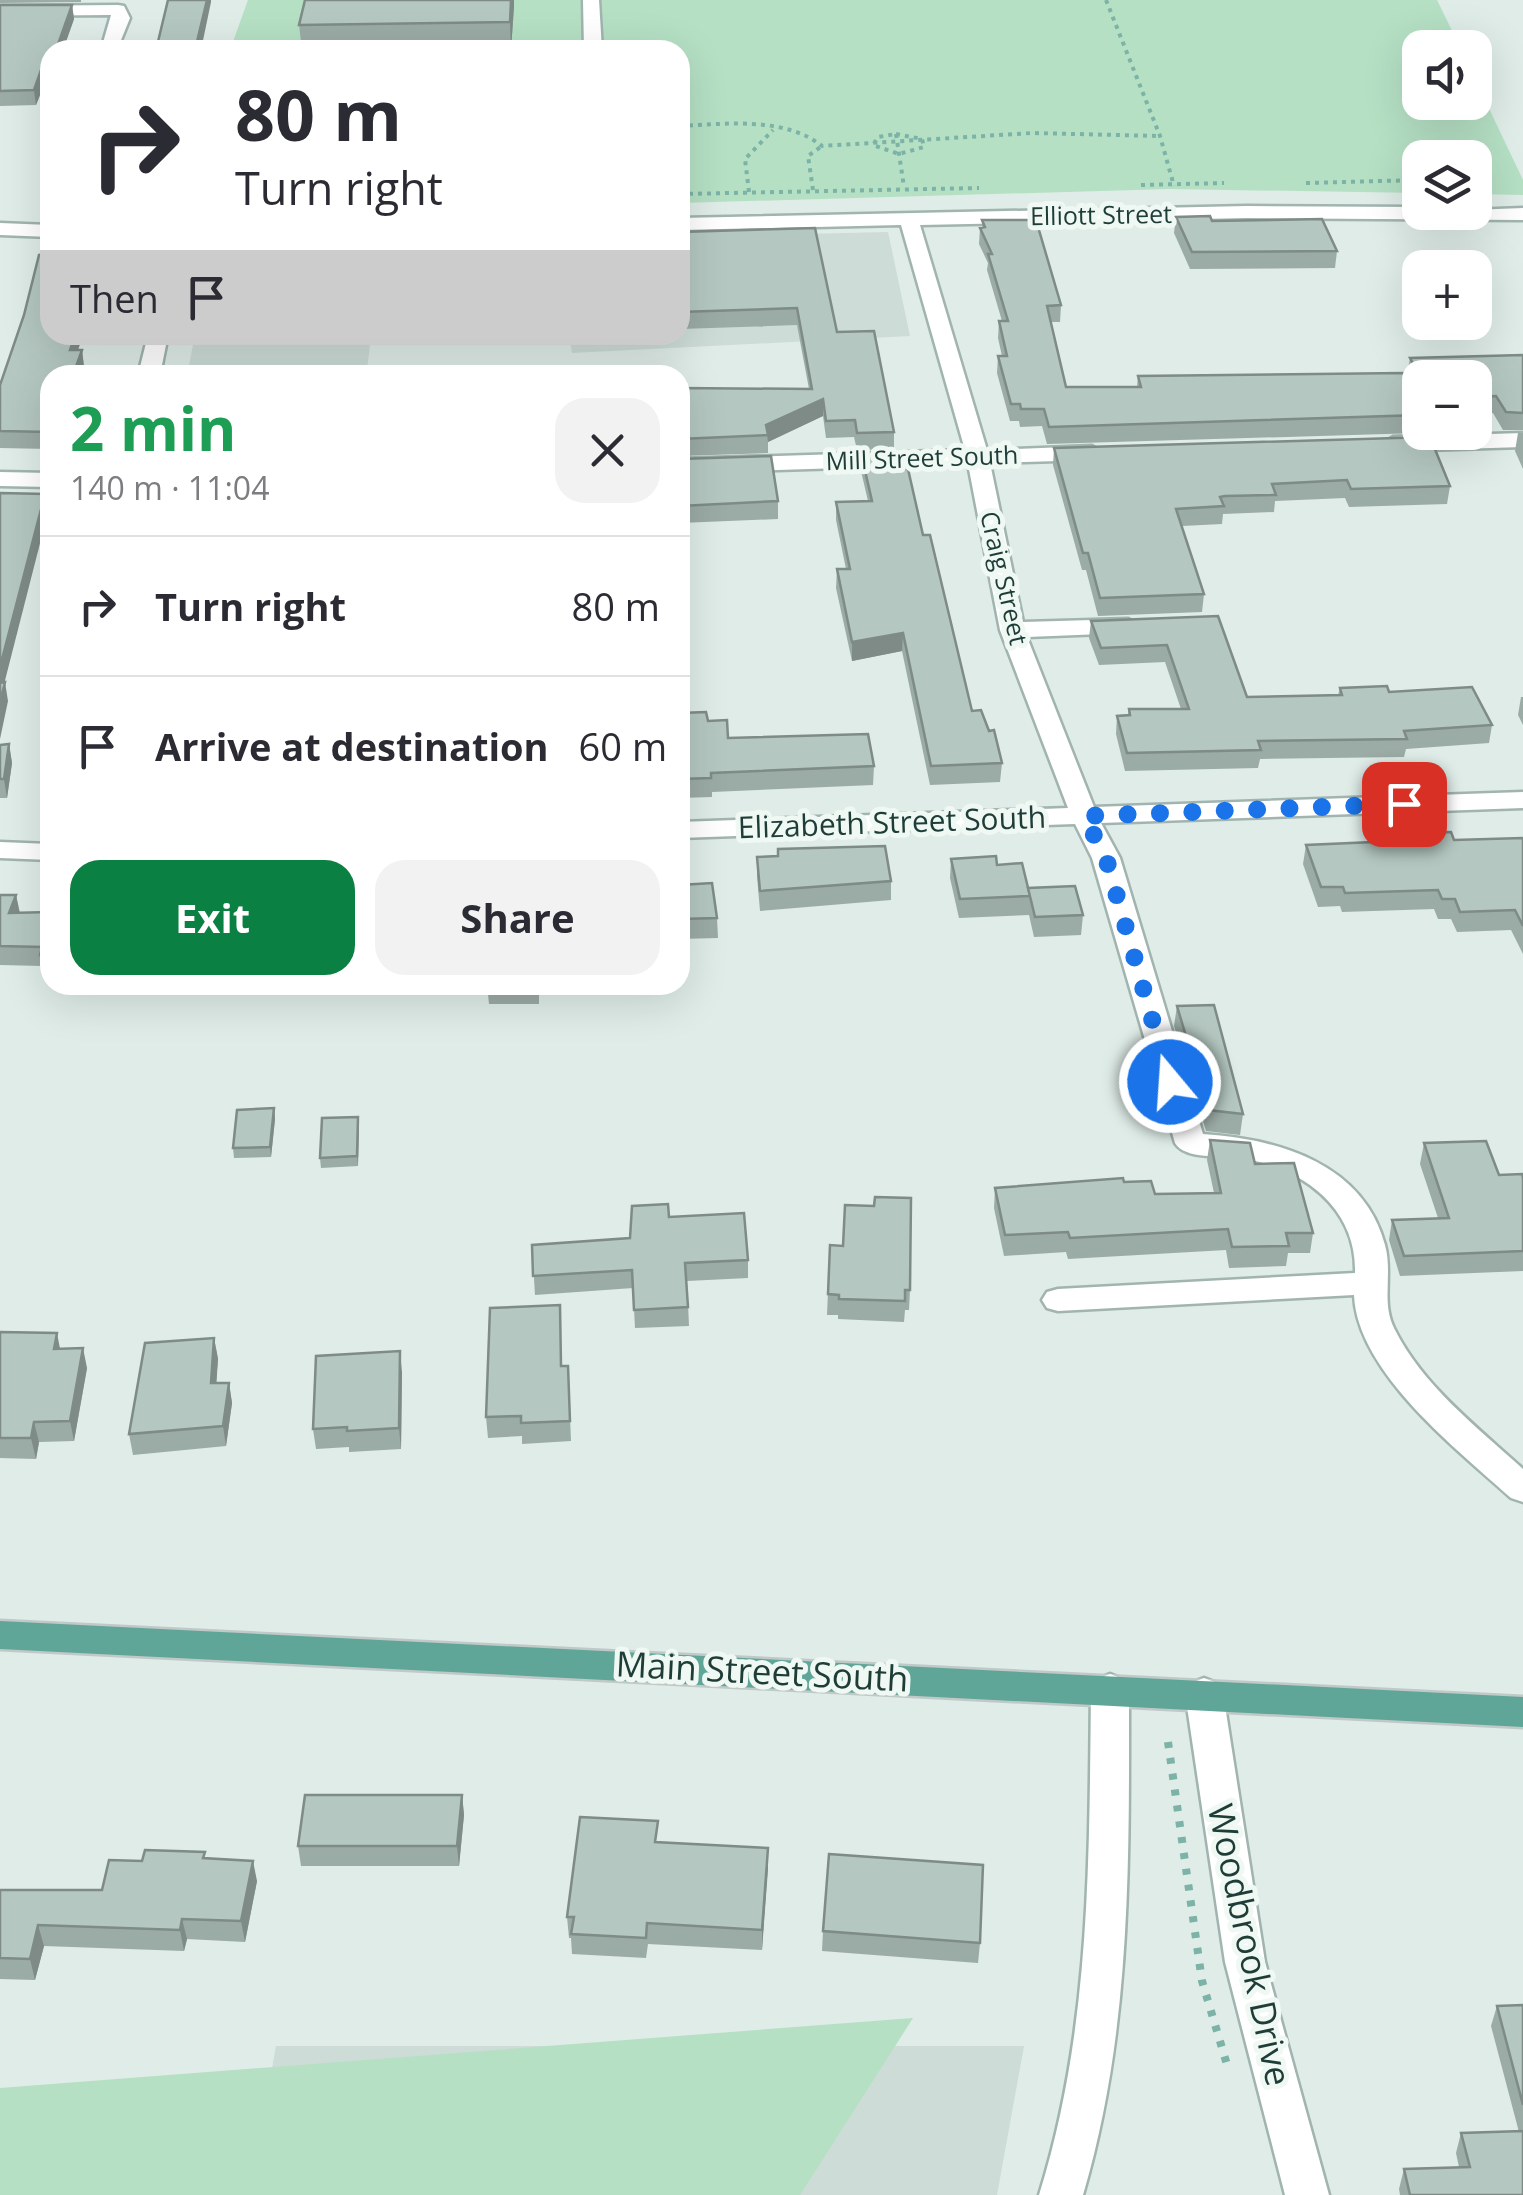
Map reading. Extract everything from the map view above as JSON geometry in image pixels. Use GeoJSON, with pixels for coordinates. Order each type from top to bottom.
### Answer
{"type":"FeatureCollection","features":[{"type":"Feature","properties":{"kind":"main road","name":"Main Street South"},"geometry":{"type":"LineString","coordinates":[[0,1636],[1523,1712]]}},
{"type":"Feature","properties":{"kind":"street"},"geometry":{"type":"LineString","coordinates":[[590,0],[592,40]]}},
{"type":"Feature","properties":{"kind":"street"},"geometry":{"type":"LineString","coordinates":[[0,11],[118,10],[121,18],[112,40]]}},
{"type":"Feature","properties":{"kind":"street","name":"Elliott Street"},"geometry":{"type":"LineString","coordinates":[[690,224],[1180,213],[1523,214]]}},
{"type":"Feature","properties":{"kind":"street","name":"Craig Street"},"geometry":{"type":"LineString","coordinates":[[908,220],[978,457],[1012,630],[1084,816],[1106,858],[1190,1143],[1262,1151],[1300,1162],[1326,1179],[1348,1200],[1370,1246],[1370,1283]]}},
{"type":"Feature","properties":{"kind":"street"},"geometry":{"type":"LineString","coordinates":[[0,229],[40,230]]}},
{"type":"Feature","properties":{"kind":"street"},"geometry":{"type":"LineString","coordinates":[[1367,444],[1523,440]]}},
{"type":"Feature","properties":{"kind":"street","name":"Mill Street South"},"geometry":{"type":"LineString","coordinates":[[690,466],[1114,452]]}},
{"type":"Feature","properties":{"kind":"street"},"geometry":{"type":"LineString","coordinates":[[0,479],[40,480]]}},
{"type":"Feature","properties":{"kind":"street"},"geometry":{"type":"LineString","coordinates":[[1012,630],[1148,625]]}},
{"type":"Feature","properties":{"kind":"street","name":"Elizabeth Street South"},"geometry":{"type":"LineString","coordinates":[[690,830],[1523,800]]}},
{"type":"Feature","properties":{"kind":"street"},"geometry":{"type":"LineString","coordinates":[[0,850],[40,849]]}},
{"type":"Feature","properties":{"kind":"street"},"geometry":{"type":"LineString","coordinates":[[1058,1300],[1370,1283],[1374,1322],[1406,1377],[1523,1490]]}},
{"type":"Feature","properties":{"kind":"street"},"geometry":{"type":"LineString","coordinates":[[1061,2195],[1078,2149],[1097,2057],[1108,1847],[1110,1689]]}},
{"type":"Feature","properties":{"kind":"street","name":"Woodbrook Drive"},"geometry":{"type":"LineString","coordinates":[[1204,1694],[1245,1962],[1307,2195]]}},
{"type":"Feature","properties":{"kind":"path"},"geometry":{"type":"LineString","coordinates":[[1106,0],[1160,136],[1180,213]]}},
{"type":"Feature","properties":{"kind":"path"},"geometry":{"type":"LineString","coordinates":[[690,126],[800,132],[822,146],[926,143],[1032,133],[1160,136]]}},
{"type":"Feature","properties":{"kind":"path"},"geometry":{"type":"LineString","coordinates":[[748,192],[744,159],[774,129]]}},
{"type":"Feature","properties":{"kind":"path"},"geometry":{"type":"LineString","coordinates":[[873,145],[878,138],[896,134],[915,136],[926,143]]}},
{"type":"Feature","properties":{"kind":"path"},"geometry":{"type":"LineString","coordinates":[[896,134],[908,220]]}},
{"type":"Feature","properties":{"kind":"path"},"geometry":{"type":"LineString","coordinates":[[873,145],[899,154],[919,151],[926,143]]}},
{"type":"Feature","properties":{"kind":"path"},"geometry":{"type":"LineString","coordinates":[[813,190],[808,156],[822,146]]}},
{"type":"Feature","properties":{"kind":"shaded area"},"geometry":{"type":"Polygon","coordinates":[[[888,232],[910,336],[572,353],[571,345],[690,345],[690,237],[888,232]]]}},
{"type":"Feature","properties":{"kind":"shaded area"},"geometry":{"type":"Polygon","coordinates":[[[193,345],[370,345],[368,365],[189,365],[193,345]]]}},
{"type":"Feature","properties":{"kind":"shaded area"},"geometry":{"type":"Polygon","coordinates":[[[276,2046],[1024,2046],[997,2195],[250,2195],[276,2046]]]}},
{"type":"Feature","properties":{"kind":"green space"},"geometry":{"type":"Polygon","coordinates":[[[248,0],[1437,0],[1452,30],[1402,30],[1402,120],[1492,120],[1492,115],[1523,180],[1523,195],[1492,194],[1492,140],[1402,140],[1402,193],[1169,189],[690,203],[690,40],[234,40],[248,0]]]}},
{"type":"Feature","properties":{"kind":"green space"},"geometry":{"type":"Polygon","coordinates":[[[913,2018],[800,2195],[0,2195],[0,2088],[913,2018]]]}},
{"type":"Feature","properties":{"kind":"building"},"geometry":{"type":"Polygon","coordinates":[[[168,0],[207,0],[197,40],[158,40],[168,0]]]}},
{"type":"Feature","properties":{"kind":"building"},"geometry":{"type":"Polygon","coordinates":[[[305,0],[511,0],[510,22],[299,25],[305,0]]]}},
{"type":"Feature","properties":{"kind":"building"},"geometry":{"type":"Polygon","coordinates":[[[0,5],[72,5],[60,40],[40,40],[40,73],[34,90],[0,91],[0,5]]]}},
{"type":"Feature","properties":{"kind":"building"},"geometry":{"type":"Polygon","coordinates":[[[1210,216],[1212,221],[1322,219],[1337,251],[1192,252],[1176,217],[1210,216]]]}},
{"type":"Feature","properties":{"kind":"building"},"geometry":{"type":"Polygon","coordinates":[[[982,220],[1036,220],[1061,305],[1047,306],[1066,387],[1141,387],[1138,376],[1402,373],[1402,416],[1049,427],[1044,409],[1021,409],[1020,404],[1011,404],[998,356],[1007,356],[999,321],[1008,321],[988,254],[992,254],[980,228],[985,227],[982,220]]]}},
{"type":"Feature","properties":{"kind":"building"},"geometry":{"type":"Polygon","coordinates":[[[815,228],[837,332],[874,331],[894,432],[857,433],[855,420],[826,421],[823,399],[766,425],[768,435],[690,439],[690,388],[812,389],[797,308],[690,312],[690,232],[815,228]]]}},
{"type":"Feature","properties":{"kind":"building"},"geometry":{"type":"Polygon","coordinates":[[[39,255],[40,345],[72,345],[70,350],[82,350],[77,365],[40,365],[40,432],[0,431],[0,385],[39,255]]]}},
{"type":"Feature","properties":{"kind":"building"},"geometry":{"type":"Polygon","coordinates":[[[1523,355],[1523,413],[1506,412],[1496,396],[1492,396],[1492,360],[1410,358],[1523,355]]]}},
{"type":"Feature","properties":{"kind":"building"},"geometry":{"type":"Polygon","coordinates":[[[1402,438],[1402,450],[1435,450],[1450,486],[1351,489],[1347,480],[1272,484],[1276,495],[1225,496],[1220,497],[1224,506],[1176,509],[1204,594],[1100,598],[1088,553],[1083,553],[1054,448],[1402,438]]]}},
{"type":"Feature","properties":{"kind":"building"},"geometry":{"type":"Polygon","coordinates":[[[898,452],[900,469],[908,469],[923,535],[930,535],[972,711],[981,710],[989,731],[994,730],[1002,763],[931,766],[903,633],[852,642],[837,569],[850,569],[836,502],[872,501],[861,453],[898,452]]]}},
{"type":"Feature","properties":{"kind":"building"},"geometry":{"type":"Polygon","coordinates":[[[771,456],[778,501],[690,505],[690,459],[771,456]]]}},
{"type":"Feature","properties":{"kind":"building"},"geometry":{"type":"Polygon","coordinates":[[[0,493],[40,494],[40,513],[0,667],[0,493]]]}},
{"type":"Feature","properties":{"kind":"building"},"geometry":{"type":"Polygon","coordinates":[[[1218,616],[1247,697],[1342,695],[1340,688],[1387,686],[1389,692],[1472,687],[1492,725],[1404,731],[1407,739],[1258,741],[1261,750],[1127,753],[1117,716],[1130,715],[1129,709],[1189,709],[1167,645],[1101,648],[1091,621],[1218,616]]]}},
{"type":"Feature","properties":{"kind":"building"},"geometry":{"type":"Polygon","coordinates":[[[706,712],[708,721],[727,720],[728,738],[868,734],[874,766],[711,773],[711,778],[690,779],[690,713],[706,712]]]}},
{"type":"Feature","properties":{"kind":"building"},"geometry":{"type":"Polygon","coordinates":[[[9,744],[4,779],[0,779],[0,745],[9,744]]]}},
{"type":"Feature","properties":{"kind":"building"},"geometry":{"type":"Polygon","coordinates":[[[1451,832],[1454,840],[1523,838],[1523,926],[1515,910],[1460,912],[1455,899],[1442,899],[1438,890],[1345,893],[1343,887],[1321,887],[1306,845],[1419,840],[1416,833],[1451,832]]]}},
{"type":"Feature","properties":{"kind":"building"},"geometry":{"type":"Polygon","coordinates":[[[885,846],[891,881],[760,891],[757,857],[778,856],[778,849],[885,846]]]}},
{"type":"Feature","properties":{"kind":"building"},"geometry":{"type":"Polygon","coordinates":[[[996,856],[997,865],[1022,863],[1030,896],[960,899],[951,859],[996,856]]]}},
{"type":"Feature","properties":{"kind":"building"},"geometry":{"type":"Polygon","coordinates":[[[712,883],[717,918],[690,919],[690,884],[712,883]]]}},
{"type":"Feature","properties":{"kind":"building"},"geometry":{"type":"Polygon","coordinates":[[[1075,886],[1083,915],[1035,917],[1028,888],[1075,886]]]}},
{"type":"Feature","properties":{"kind":"building"},"geometry":{"type":"Polygon","coordinates":[[[0,895],[16,895],[9,913],[40,912],[40,947],[0,946],[0,895]]]}},
{"type":"Feature","properties":{"kind":"building"},"geometry":{"type":"Polygon","coordinates":[[[1214,1005],[1243,1114],[1208,1110],[1177,1006],[1214,1005]]]}},
{"type":"Feature","properties":{"kind":"building"},"geometry":{"type":"Polygon","coordinates":[[[274,1108],[270,1147],[233,1148],[237,1110],[274,1108]]]}},
{"type":"Feature","properties":{"kind":"building"},"geometry":{"type":"Polygon","coordinates":[[[358,1117],[357,1156],[320,1158],[322,1118],[358,1117]]]}},
{"type":"Feature","properties":{"kind":"building"},"geometry":{"type":"Polygon","coordinates":[[[1210,1140],[1250,1143],[1255,1164],[1294,1163],[1313,1233],[1286,1233],[1289,1246],[1232,1247],[1228,1229],[1070,1238],[1068,1232],[1005,1235],[995,1188],[1123,1178],[1124,1182],[1151,1181],[1155,1194],[1221,1193],[1210,1140]]]}},
{"type":"Feature","properties":{"kind":"building"},"geometry":{"type":"Polygon","coordinates":[[[1486,1141],[1499,1175],[1522,1174],[1523,1251],[1404,1256],[1392,1220],[1449,1218],[1424,1143],[1486,1141]]]}},
{"type":"Feature","properties":{"kind":"building"},"geometry":{"type":"Polygon","coordinates":[[[875,1197],[911,1198],[910,1290],[905,1290],[905,1301],[839,1299],[839,1295],[828,1294],[830,1245],[843,1246],[845,1205],[874,1206],[875,1197]]]}},
{"type":"Feature","properties":{"kind":"building"},"geometry":{"type":"Polygon","coordinates":[[[668,1204],[669,1217],[744,1213],[748,1260],[685,1263],[688,1307],[634,1310],[632,1270],[533,1276],[532,1245],[630,1238],[632,1206],[668,1204]]]}},
{"type":"Feature","properties":{"kind":"building"},"geometry":{"type":"Polygon","coordinates":[[[560,1305],[561,1366],[568,1366],[570,1421],[521,1423],[521,1416],[486,1417],[490,1308],[560,1305]]]}},
{"type":"Feature","properties":{"kind":"building"},"geometry":{"type":"Polygon","coordinates":[[[0,1332],[57,1333],[54,1349],[83,1348],[70,1421],[34,1422],[31,1438],[0,1438],[0,1332]]]}},
{"type":"Feature","properties":{"kind":"building"},"geometry":{"type":"Polygon","coordinates":[[[214,1338],[211,1383],[229,1383],[223,1426],[129,1434],[145,1343],[214,1338]]]}},
{"type":"Feature","properties":{"kind":"building"},"geometry":{"type":"Polygon","coordinates":[[[400,1351],[399,1428],[313,1429],[316,1356],[400,1351]]]}},
{"type":"Feature","properties":{"kind":"building"},"geometry":{"type":"Polygon","coordinates":[[[305,1795],[462,1795],[457,1846],[298,1846],[305,1795]]]}},
{"type":"Feature","properties":{"kind":"building"},"geometry":{"type":"Polygon","coordinates":[[[580,1817],[658,1821],[655,1842],[768,1848],[762,1930],[647,1923],[646,1938],[571,1934],[574,1917],[567,1917],[580,1817]]]}},
{"type":"Feature","properties":{"kind":"building"},"geometry":{"type":"Polygon","coordinates":[[[145,1850],[205,1852],[203,1858],[253,1861],[241,1921],[182,1919],[180,1930],[38,1925],[30,1959],[0,1958],[0,1890],[102,1890],[109,1860],[142,1861],[145,1850]]]}},
{"type":"Feature","properties":{"kind":"building"},"geometry":{"type":"Polygon","coordinates":[[[829,1854],[983,1865],[980,1943],[823,1931],[829,1854]]]}},
{"type":"Feature","properties":{"kind":"building"},"geometry":{"type":"Polygon","coordinates":[[[1523,2005],[1523,2105],[1497,2006],[1523,2005]]]}},
{"type":"Feature","properties":{"kind":"building"},"geometry":{"type":"Polygon","coordinates":[[[1523,2131],[1523,2195],[1410,2195],[1404,2169],[1470,2167],[1461,2133],[1523,2131]]]}},
{"type":"Feature","properties":{"kind":"route"},"geometry":{"type":"LineString","coordinates":[[1170,1082],[1106,858],[1084,816],[1404,804]]}}]}
